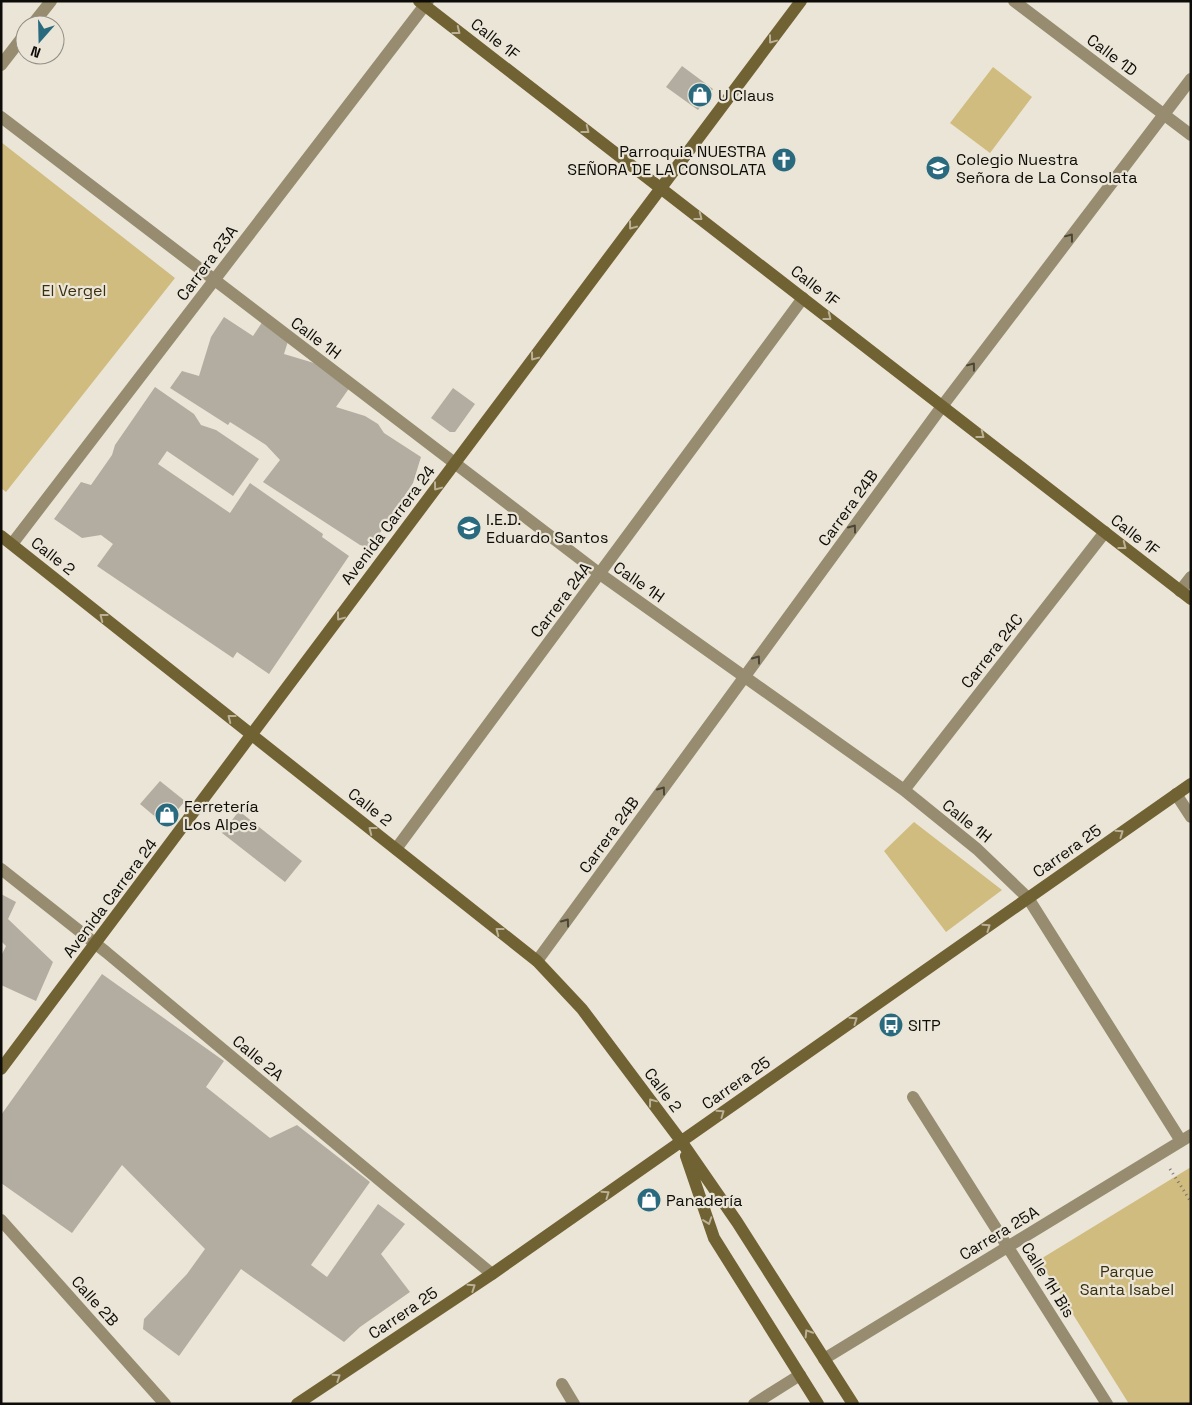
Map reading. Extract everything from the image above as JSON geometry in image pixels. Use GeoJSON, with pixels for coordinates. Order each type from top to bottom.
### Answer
{"type":"FeatureCollection","features":[{"type":"Feature","properties":{"kind":"street"},"geometry":{"type":"LineString","coordinates":[[40,15],[51,1]]}},
{"type":"Feature","properties":{"kind":"street","name":"Avenida Carrera 24"},"geometry":{"type":"LineString","coordinates":[[1,1069],[801,1]]}},
{"type":"Feature","properties":{"kind":"street","name":"Calle 1D"},"geometry":{"type":"LineString","coordinates":[[1014,1],[1191,135]]}},
{"type":"Feature","properties":{"kind":"street","name":"Calle 1F"},"geometry":{"type":"LineString","coordinates":[[424,3],[1191,599]]}},
{"type":"Feature","properties":{"kind":"street","name":"Carrera 23A"},"geometry":{"type":"LineString","coordinates":[[12,544],[424,3]]}},
{"type":"Feature","properties":{"kind":"street"},"geometry":{"type":"LineString","coordinates":[[1,65],[15,47]]}},
{"type":"Feature","properties":{"kind":"street","name":"Carrera 24B"},"geometry":{"type":"LineString","coordinates":[[537,961],[943,405],[1191,79]]}},
{"type":"Feature","properties":{"kind":"street","name":"Calle 1H"},"geometry":{"type":"LineString","coordinates":[[1,118],[600,574],[904,790],[977,849],[1028,898],[1186,1138]]}},
{"type":"Feature","properties":{"kind":"street","name":"Carrera 24A"},"geometry":{"type":"LineString","coordinates":[[396,849],[803,298]]}},
{"type":"Feature","properties":{"kind":"street","name":"Carrera 24C"},"geometry":{"type":"LineString","coordinates":[[904,790],[1105,532]]}},
{"type":"Feature","properties":{"kind":"street","name":"Calle 2"},"geometry":{"type":"LineString","coordinates":[[1,536],[537,961],[582,1009],[681,1141],[738,1222],[853,1404]]}},
{"type":"Feature","properties":{"kind":"street"},"geometry":{"type":"LineString","coordinates":[[1180,591],[1191,577]]}},
{"type":"Feature","properties":{"kind":"street","name":"Carrera 25"},"geometry":{"type":"LineString","coordinates":[[296,1404],[492,1274],[1191,784]]}},
{"type":"Feature","properties":{"kind":"street"},"geometry":{"type":"LineString","coordinates":[[1176,794],[1191,817]]}},
{"type":"Feature","properties":{"kind":"street","name":"Calle 2A"},"geometry":{"type":"LineString","coordinates":[[1,869],[95,944],[492,1274]]}},
{"type":"Feature","properties":{"kind":"street","name":"Calle 1H Bis"},"geometry":{"type":"LineString","coordinates":[[913,1097],[1107,1404]]}},
{"type":"Feature","properties":{"kind":"street","name":"Carrera 25A"},"geometry":{"type":"LineString","coordinates":[[824,1359],[1186,1138]]}},
{"type":"Feature","properties":{"kind":"street","name":"Calle 2"},"geometry":{"type":"LineString","coordinates":[[681,1141],[714,1238],[818,1404]]}},
{"type":"Feature","properties":{"kind":"street","name":"Calle 2B"},"geometry":{"type":"LineString","coordinates":[[1,1220],[165,1404]]}},
{"type":"Feature","properties":{"kind":"street"},"geometry":{"type":"LineString","coordinates":[[754,1404],[800,1375]]}},
{"type":"Feature","properties":{"kind":"street"},"geometry":{"type":"LineString","coordinates":[[562,1384],[574,1404]]}},
{"type":"Feature","properties":{"kind":"path"},"geometry":{"type":"LineString","coordinates":[[1161,1153],[1191,1202]]}},
{"type":"Feature","properties":{"kind":"green space"},"geometry":{"type":"Polygon","coordinates":[[[993,67],[1032,97],[990,153],[950,123],[993,67]]]}},
{"type":"Feature","properties":{"kind":"green space","name":"El Vergel"},"geometry":{"type":"Polygon","coordinates":[[[1,142],[175,278],[6,492],[1,488],[1,142]]]}},
{"type":"Feature","properties":{"kind":"green space"},"geometry":{"type":"Polygon","coordinates":[[[914,822],[1002,890],[946,932],[884,851],[914,822]]]}},
{"type":"Feature","properties":{"kind":"green space","name":"Parque Santa Isabel"},"geometry":{"type":"Polygon","coordinates":[[[1191,1167],[1191,1404],[1129,1404],[1039,1260],[1191,1167]]]}},
{"type":"Feature","properties":{"kind":"building"},"geometry":{"type":"Polygon","coordinates":[[[682,66],[713,89],[698,110],[666,87],[682,66]]]}},
{"type":"Feature","properties":{"kind":"building"},"geometry":{"type":"Polygon","coordinates":[[[224,317],[253,336],[263,321],[289,338],[284,354],[314,363],[350,387],[336,407],[365,416],[378,424],[384,433],[421,457],[413,483],[370,548],[360,545],[263,482],[280,460],[266,445],[230,422],[228,425],[170,388],[182,371],[199,376],[211,337],[224,317]]]}},
{"type":"Feature","properties":{"kind":"building"},"geometry":{"type":"Polygon","coordinates":[[[155,387],[194,414],[201,425],[216,430],[259,459],[233,496],[167,451],[158,464],[230,513],[250,483],[323,534],[322,537],[349,556],[269,674],[237,652],[233,658],[97,566],[113,544],[101,535],[82,538],[54,519],[81,482],[91,485],[112,455],[115,445],[155,387]]]}},
{"type":"Feature","properties":{"kind":"building"},"geometry":{"type":"Polygon","coordinates":[[[453,388],[475,404],[455,432],[450,432],[431,418],[453,388]]]}},
{"type":"Feature","properties":{"kind":"building"},"geometry":{"type":"Polygon","coordinates":[[[160,781],[185,801],[165,825],[140,804],[160,781]]]}},
{"type":"Feature","properties":{"kind":"building"},"geometry":{"type":"Polygon","coordinates":[[[239,811],[302,861],[285,882],[222,833],[239,811]]]}},
{"type":"Feature","properties":{"kind":"building"},"geometry":{"type":"Polygon","coordinates":[[[1,894],[16,902],[8,919],[53,962],[36,1001],[1,985],[1,956],[6,946],[1,941],[1,894]]]}},
{"type":"Feature","properties":{"kind":"building"},"geometry":{"type":"Polygon","coordinates":[[[102,974],[224,1061],[206,1087],[270,1138],[297,1125],[370,1182],[311,1265],[327,1277],[378,1204],[405,1224],[381,1254],[410,1292],[360,1327],[344,1342],[241,1269],[179,1356],[143,1329],[144,1319],[187,1274],[205,1249],[122,1165],[72,1233],[1,1183],[1,1115],[102,974]]]}},
{"type":"Feature","properties":{"kind":"place","name":"U Claus"},"geometry":{"type":"Point","coordinates":[700,95]}},
{"type":"Feature","properties":{"kind":"place","name":"Parroquia NUESTRA SEÑORA DE LA CONSOLATA"},"geometry":{"type":"Point","coordinates":[784,160]}},
{"type":"Feature","properties":{"kind":"place","name":"Colegio Nuestra Señora de La Consolata"},"geometry":{"type":"Point","coordinates":[938,168]}},
{"type":"Feature","properties":{"kind":"place","name":"I.E.D. Eduardo Santos"},"geometry":{"type":"Point","coordinates":[469,528]}},
{"type":"Feature","properties":{"kind":"place","name":"Ferretería Los Alpes"},"geometry":{"type":"Point","coordinates":[167,815]}},
{"type":"Feature","properties":{"kind":"place","name":"SITP"},"geometry":{"type":"Point","coordinates":[891,1025]}},
{"type":"Feature","properties":{"kind":"place","name":"Panadería"},"geometry":{"type":"Point","coordinates":[649,1200]}}]}
